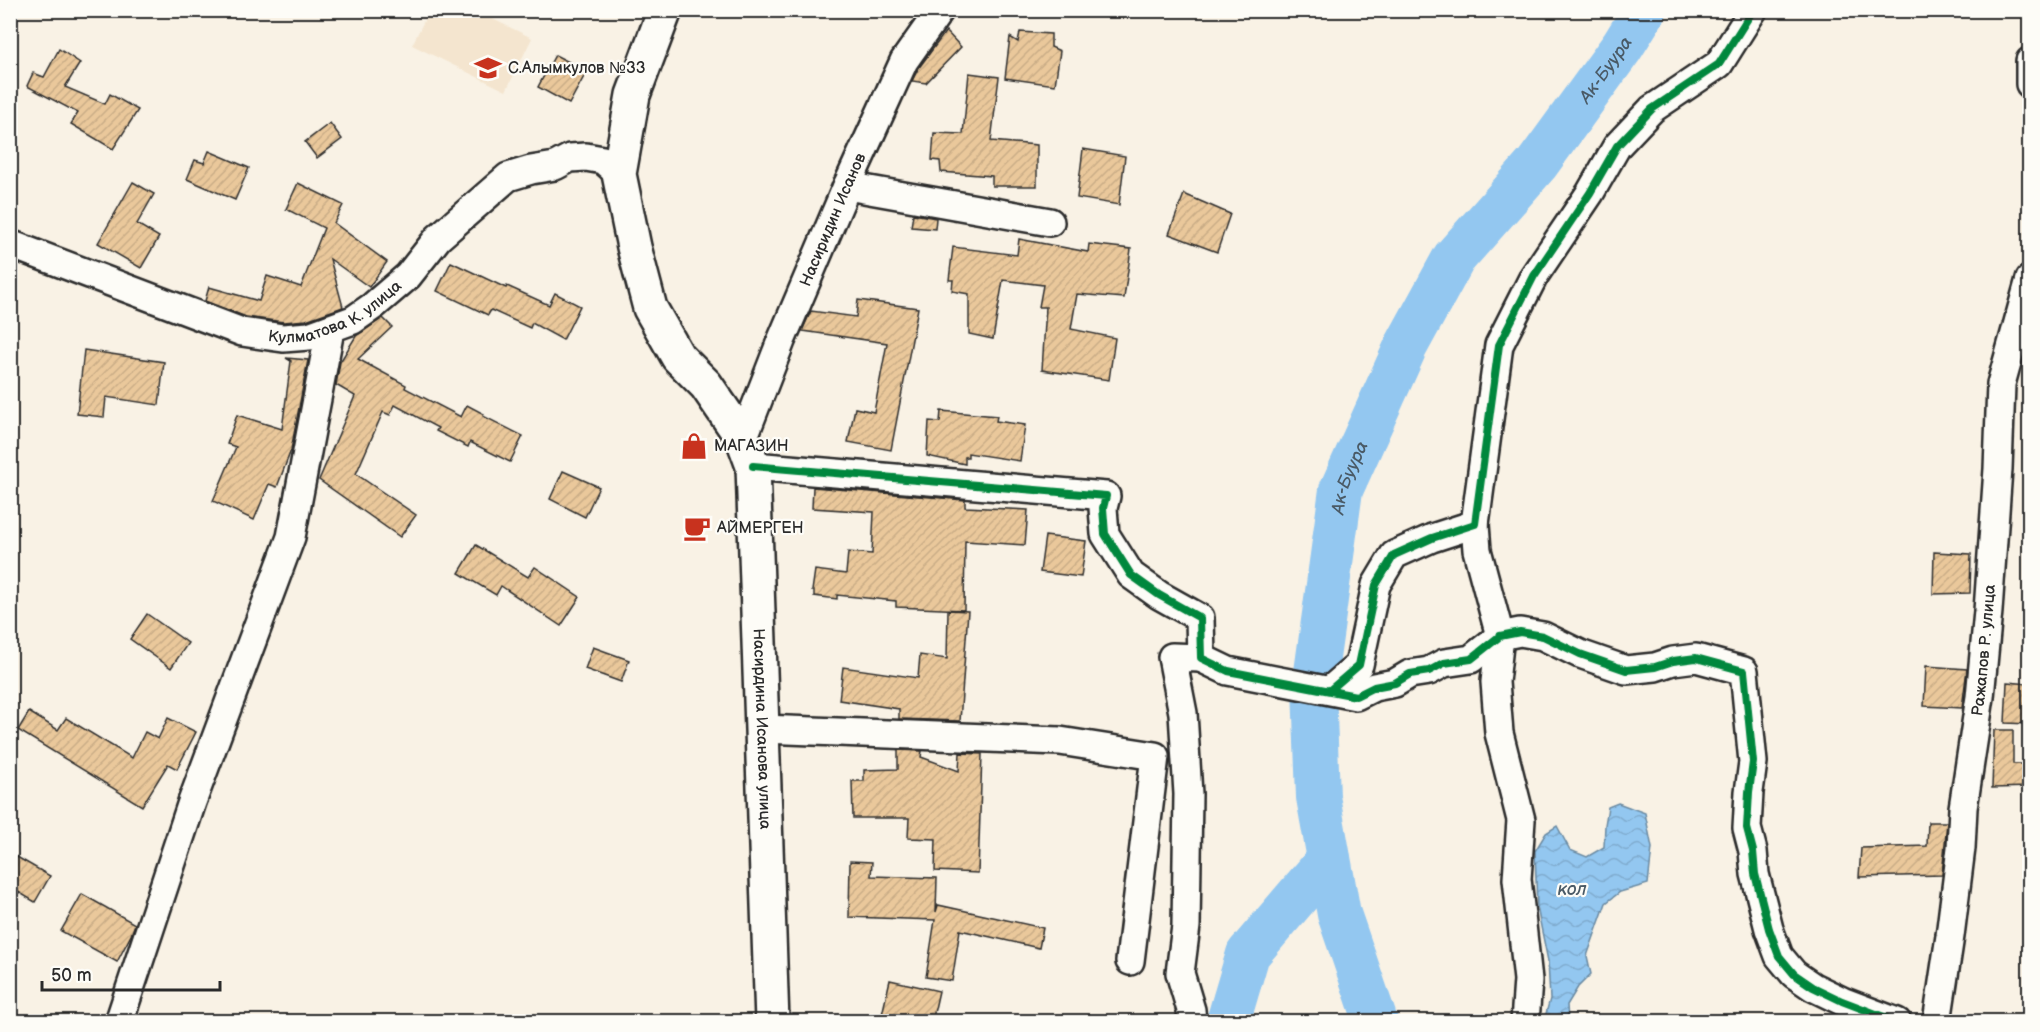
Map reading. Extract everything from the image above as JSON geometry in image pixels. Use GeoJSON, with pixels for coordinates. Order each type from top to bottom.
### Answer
{"type":"FeatureCollection","features":[{"type":"Feature","properties":{"kind":"main road"},"geometry":{"type":"LineString","coordinates":[[665,10],[633,95],[619,174],[634,247],[650,308],[678,357],[706,385],[748,452]]}},
{"type":"Feature","properties":{"kind":"main road","name":"Насирдина Исанова улица"},"geometry":{"type":"LineString","coordinates":[[748,452],[763,729],[772,1022]]}},
{"type":"Feature","properties":{"kind":"street","name":"Насиридин Исанов"},"geometry":{"type":"LineString","coordinates":[[748,452],[781,341],[847,186],[904,61],[940,10]]}},
{"type":"Feature","properties":{"kind":"street"},"geometry":{"type":"LineString","coordinates":[[1525,1022],[1528,980],[1517,879],[1521,820],[1499,732],[1495,682],[1500,636],[1477,550],[1475,524],[1498,345],[1534,276],[1590,193],[1617,146],[1652,109],[1719,64],[1753,10]]}},
{"type":"Feature","properties":{"kind":"street"},"geometry":{"type":"LineString","coordinates":[[2030,61],[2030,84]]}},
{"type":"Feature","properties":{"kind":"street","name":"Кулматова К. улица"},"geometry":{"type":"LineString","coordinates":[[10,244],[242,332],[283,338],[309,336],[353,320],[373,306],[408,276],[438,238],[508,177],[555,166],[570,158],[586,157],[603,160],[619,174]]}},
{"type":"Feature","properties":{"kind":"street"},"geometry":{"type":"LineString","coordinates":[[847,186],[1050,222]]}},
{"type":"Feature","properties":{"kind":"street","name":"Ражапов Р. улица"},"geometry":{"type":"LineString","coordinates":[[1937,1022],[1952,925],[1963,808],[1980,697],[1998,470],[2001,384],[2030,279]]}},
{"type":"Feature","properties":{"kind":"street"},"geometry":{"type":"LineString","coordinates":[[119,1022],[192,802],[291,537],[330,330]]}},
{"type":"Feature","properties":{"kind":"street"},"geometry":{"type":"LineString","coordinates":[[748,452],[1106,496],[1105,534],[1131,575],[1159,595],[1200,618],[1201,658]]}},
{"type":"Feature","properties":{"kind":"street"},"geometry":{"type":"LineString","coordinates":[[1330,690],[1359,665],[1376,585],[1394,555],[1432,538],[1475,524]]}},
{"type":"Feature","properties":{"kind":"street"},"geometry":{"type":"LineString","coordinates":[[1192,1022],[1191,1010],[1180,973],[1186,926],[1188,794],[1183,712],[1172,657],[1201,658],[1228,671],[1356,696],[1374,687],[1395,683],[1410,674],[1430,671],[1444,663],[1470,659],[1500,636],[1520,632],[1543,636],[1580,654],[1626,670],[1655,667],[1672,661],[1696,657],[1744,671],[1754,762],[1749,792],[1747,828],[1753,851],[1755,874],[1769,929],[1779,956],[1794,974],[1813,987],[1897,1022]]}},
{"type":"Feature","properties":{"kind":"street"},"geometry":{"type":"LineString","coordinates":[[763,729],[1060,741],[1155,756],[1130,961]]}},
{"type":"Feature","properties":{"kind":"shaded area","name":"С.Алымкулов №33"},"geometry":{"type":"Polygon","coordinates":[[[429,11],[476,11],[532,38],[506,91],[412,45],[429,11]]]}},
{"type":"Feature","properties":{"kind":"water","name":"кол"},"geometry":{"type":"Polygon","coordinates":[[[1618,803],[1645,813],[1652,848],[1648,884],[1620,892],[1606,903],[1587,956],[1591,974],[1578,987],[1567,1005],[1568,1021],[1544,1021],[1550,999],[1548,961],[1537,907],[1535,851],[1546,833],[1557,826],[1570,850],[1587,857],[1604,847],[1608,807],[1618,803]]]}},
{"type":"Feature","properties":{"kind":"building"},"geometry":{"type":"Polygon","coordinates":[[[946,31],[961,47],[926,83],[912,81],[918,69],[946,31]]]}},
{"type":"Feature","properties":{"kind":"building"},"geometry":{"type":"Polygon","coordinates":[[[1020,32],[1051,34],[1051,47],[1060,51],[1055,85],[1005,78],[1010,37],[1018,42],[1020,32]]]}},
{"type":"Feature","properties":{"kind":"building"},"geometry":{"type":"Polygon","coordinates":[[[59,49],[80,63],[65,87],[105,104],[110,94],[138,110],[113,149],[71,124],[78,113],[27,86],[33,73],[44,77],[59,49]]]}},
{"type":"Feature","properties":{"kind":"building"},"geometry":{"type":"Polygon","coordinates":[[[555,55],[587,71],[569,104],[538,87],[555,55]]]}},
{"type":"Feature","properties":{"kind":"building"},"geometry":{"type":"Polygon","coordinates":[[[969,73],[999,77],[991,141],[1037,145],[1037,186],[992,186],[992,176],[941,172],[940,161],[932,160],[934,133],[963,134],[969,73]]]}},
{"type":"Feature","properties":{"kind":"building"},"geometry":{"type":"Polygon","coordinates":[[[330,123],[342,139],[317,158],[305,142],[330,123]]]}},
{"type":"Feature","properties":{"kind":"building"},"geometry":{"type":"Polygon","coordinates":[[[1083,149],[1125,156],[1119,205],[1077,198],[1083,149]]]}},
{"type":"Feature","properties":{"kind":"building"},"geometry":{"type":"Polygon","coordinates":[[[209,151],[249,168],[235,200],[187,179],[195,160],[204,163],[209,151]]]}},
{"type":"Feature","properties":{"kind":"building"},"geometry":{"type":"Polygon","coordinates":[[[133,182],[154,194],[137,224],[159,237],[141,268],[98,243],[133,182]]]}},
{"type":"Feature","properties":{"kind":"building"},"geometry":{"type":"Polygon","coordinates":[[[298,183],[343,205],[334,223],[387,262],[369,287],[330,259],[343,307],[306,320],[284,322],[246,317],[205,301],[209,287],[259,301],[267,276],[301,287],[324,228],[286,209],[298,183]]]}},
{"type":"Feature","properties":{"kind":"building"},"geometry":{"type":"Polygon","coordinates":[[[1184,194],[1230,214],[1217,252],[1169,234],[1184,194]]]}},
{"type":"Feature","properties":{"kind":"building"},"geometry":{"type":"Polygon","coordinates":[[[913,214],[936,218],[935,229],[911,227],[913,214]]]}},
{"type":"Feature","properties":{"kind":"building"},"geometry":{"type":"Polygon","coordinates":[[[1019,239],[1088,252],[1089,244],[1131,249],[1124,298],[1077,294],[1071,329],[1115,338],[1109,380],[1042,370],[1046,307],[1039,307],[1043,285],[1003,280],[993,339],[969,334],[969,294],[952,291],[953,280],[949,280],[953,247],[1017,255],[1019,239]]]}},
{"type":"Feature","properties":{"kind":"building"},"geometry":{"type":"Polygon","coordinates":[[[451,262],[549,305],[555,293],[580,306],[563,340],[532,323],[530,328],[491,310],[488,315],[437,291],[451,262]]]}},
{"type":"Feature","properties":{"kind":"building"},"geometry":{"type":"Polygon","coordinates":[[[858,300],[918,308],[891,450],[848,442],[855,408],[874,412],[887,343],[802,331],[811,311],[856,317],[858,300]]]}},
{"type":"Feature","properties":{"kind":"building"},"geometry":{"type":"Polygon","coordinates":[[[383,318],[392,327],[358,359],[406,385],[405,388],[461,417],[467,405],[484,414],[483,416],[523,436],[510,462],[470,442],[468,447],[436,431],[438,428],[395,405],[390,415],[383,412],[356,474],[416,515],[400,537],[319,480],[355,396],[336,385],[340,362],[356,336],[383,318]]]}},
{"type":"Feature","properties":{"kind":"building"},"geometry":{"type":"Polygon","coordinates":[[[84,350],[164,362],[159,405],[106,397],[104,417],[77,414],[84,350]]]}},
{"type":"Feature","properties":{"kind":"building"},"geometry":{"type":"Polygon","coordinates":[[[286,358],[308,360],[291,450],[277,487],[269,484],[254,520],[213,501],[236,447],[227,444],[237,415],[282,429],[291,361],[286,358]]]}},
{"type":"Feature","properties":{"kind":"building"},"geometry":{"type":"Polygon","coordinates":[[[941,411],[997,416],[996,421],[1025,425],[1020,461],[968,453],[968,457],[965,457],[965,464],[927,456],[929,421],[940,422],[941,411]]]}},
{"type":"Feature","properties":{"kind":"building"},"geometry":{"type":"Polygon","coordinates":[[[563,471],[599,487],[585,517],[550,499],[563,471]]]}},
{"type":"Feature","properties":{"kind":"building"},"geometry":{"type":"Polygon","coordinates":[[[813,487],[965,500],[965,507],[1028,510],[1025,545],[965,541],[964,610],[896,607],[896,601],[837,595],[837,599],[814,596],[814,591],[812,591],[815,570],[846,574],[848,552],[872,554],[874,512],[812,508],[813,487]]]}},
{"type":"Feature","properties":{"kind":"building"},"geometry":{"type":"Polygon","coordinates":[[[1045,536],[1086,541],[1081,577],[1040,572],[1045,536]]]}},
{"type":"Feature","properties":{"kind":"building"},"geometry":{"type":"Polygon","coordinates":[[[476,545],[528,577],[535,567],[580,597],[561,626],[501,586],[496,595],[459,573],[476,545]]]}},
{"type":"Feature","properties":{"kind":"building"},"geometry":{"type":"Polygon","coordinates":[[[1934,552],[1971,554],[1970,593],[1933,594],[1934,552]]]}},
{"type":"Feature","properties":{"kind":"building"},"geometry":{"type":"Polygon","coordinates":[[[948,610],[968,611],[960,721],[899,719],[899,709],[839,700],[843,667],[918,678],[920,655],[947,659],[948,610]]]}},
{"type":"Feature","properties":{"kind":"building"},"geometry":{"type":"Polygon","coordinates":[[[147,614],[188,643],[171,668],[130,639],[147,614]]]}},
{"type":"Feature","properties":{"kind":"building"},"geometry":{"type":"Polygon","coordinates":[[[593,647],[629,660],[621,682],[585,669],[593,647]]]}},
{"type":"Feature","properties":{"kind":"building"},"geometry":{"type":"Polygon","coordinates":[[[1926,666],[1967,669],[1962,708],[1924,706],[1926,666]]]}},
{"type":"Feature","properties":{"kind":"building"},"geometry":{"type":"Polygon","coordinates":[[[2007,682],[2030,684],[2030,724],[2005,723],[2007,682]]]}},
{"type":"Feature","properties":{"kind":"building"},"geometry":{"type":"Polygon","coordinates":[[[29,712],[58,730],[66,718],[132,758],[145,732],[158,739],[168,718],[196,732],[177,769],[168,764],[142,806],[18,730],[29,712]]]}},
{"type":"Feature","properties":{"kind":"building"},"geometry":{"type":"Polygon","coordinates":[[[1994,730],[2013,730],[2013,764],[2030,764],[2030,787],[1992,788],[1994,730]]]}},
{"type":"Feature","properties":{"kind":"building"},"geometry":{"type":"Polygon","coordinates":[[[898,750],[922,751],[921,757],[959,771],[960,753],[982,754],[978,873],[935,871],[936,839],[908,838],[909,818],[853,818],[852,781],[864,781],[864,770],[898,769],[898,750]]]}},
{"type":"Feature","properties":{"kind":"building"},"geometry":{"type":"Polygon","coordinates":[[[1928,822],[1947,822],[1942,875],[1859,877],[1861,848],[1927,846],[1928,822]]]}},
{"type":"Feature","properties":{"kind":"building"},"geometry":{"type":"Polygon","coordinates":[[[10,853],[50,876],[35,902],[10,887],[10,853]]]}},
{"type":"Feature","properties":{"kind":"building"},"geometry":{"type":"Polygon","coordinates":[[[850,861],[872,862],[871,876],[937,878],[936,912],[938,905],[1043,928],[1039,948],[960,930],[952,981],[926,977],[935,920],[849,917],[850,861]]]}},
{"type":"Feature","properties":{"kind":"building"},"geometry":{"type":"Polygon","coordinates":[[[82,894],[135,924],[117,962],[61,931],[82,894]]]}},
{"type":"Feature","properties":{"kind":"building"},"geometry":{"type":"Polygon","coordinates":[[[890,980],[939,991],[932,1022],[891,1022],[881,1019],[890,980]]]}},
{"type":"Feature","properties":{"kind":"waterway","name":"Ак-Буура"},"geometry":{"type":"LineString","coordinates":[[1376,1022],[1339,914],[1318,797],[1314,687],[1341,490],[1406,346],[1454,258],[1537,164],[1622,47],[1645,10]]}},
{"type":"Feature","properties":{"kind":"waterway"},"geometry":{"type":"LineString","coordinates":[[1228,1022],[1248,954],[1329,859]]}},
{"type":"Feature","properties":{"kind":"cycle path"},"geometry":{"type":"LineString","coordinates":[[1330,690],[1359,665],[1376,585],[1394,555],[1432,538],[1475,524],[1499,345],[1534,276],[1590,193],[1617,146],[1652,109],[1719,64],[1753,10]]}},
{"type":"Feature","properties":{"kind":"cycle path"},"geometry":{"type":"LineString","coordinates":[[753,466],[1106,496],[1103,508],[1105,534],[1131,575],[1159,595],[1200,618],[1201,658],[1228,671],[1356,696],[1374,687],[1395,683],[1410,674],[1429,671],[1444,663],[1471,659],[1500,636],[1520,632],[1543,636],[1580,654],[1626,670],[1655,667],[1673,661],[1696,658],[1744,671],[1753,762],[1747,828],[1753,851],[1755,874],[1769,929],[1779,956],[1794,974],[1813,987],[1897,1022]]}},
{"type":"Feature","properties":{"kind":"place","name":"С.Алымкулов №33"},"geometry":{"type":"Point","coordinates":[488,68]}},
{"type":"Feature","properties":{"kind":"place","name":"МАГАЗИН"},"geometry":{"type":"Point","coordinates":[694,446]}},
{"type":"Feature","properties":{"kind":"place","name":"АЙМЕРГЕН"},"geometry":{"type":"Point","coordinates":[697,528]}}]}
